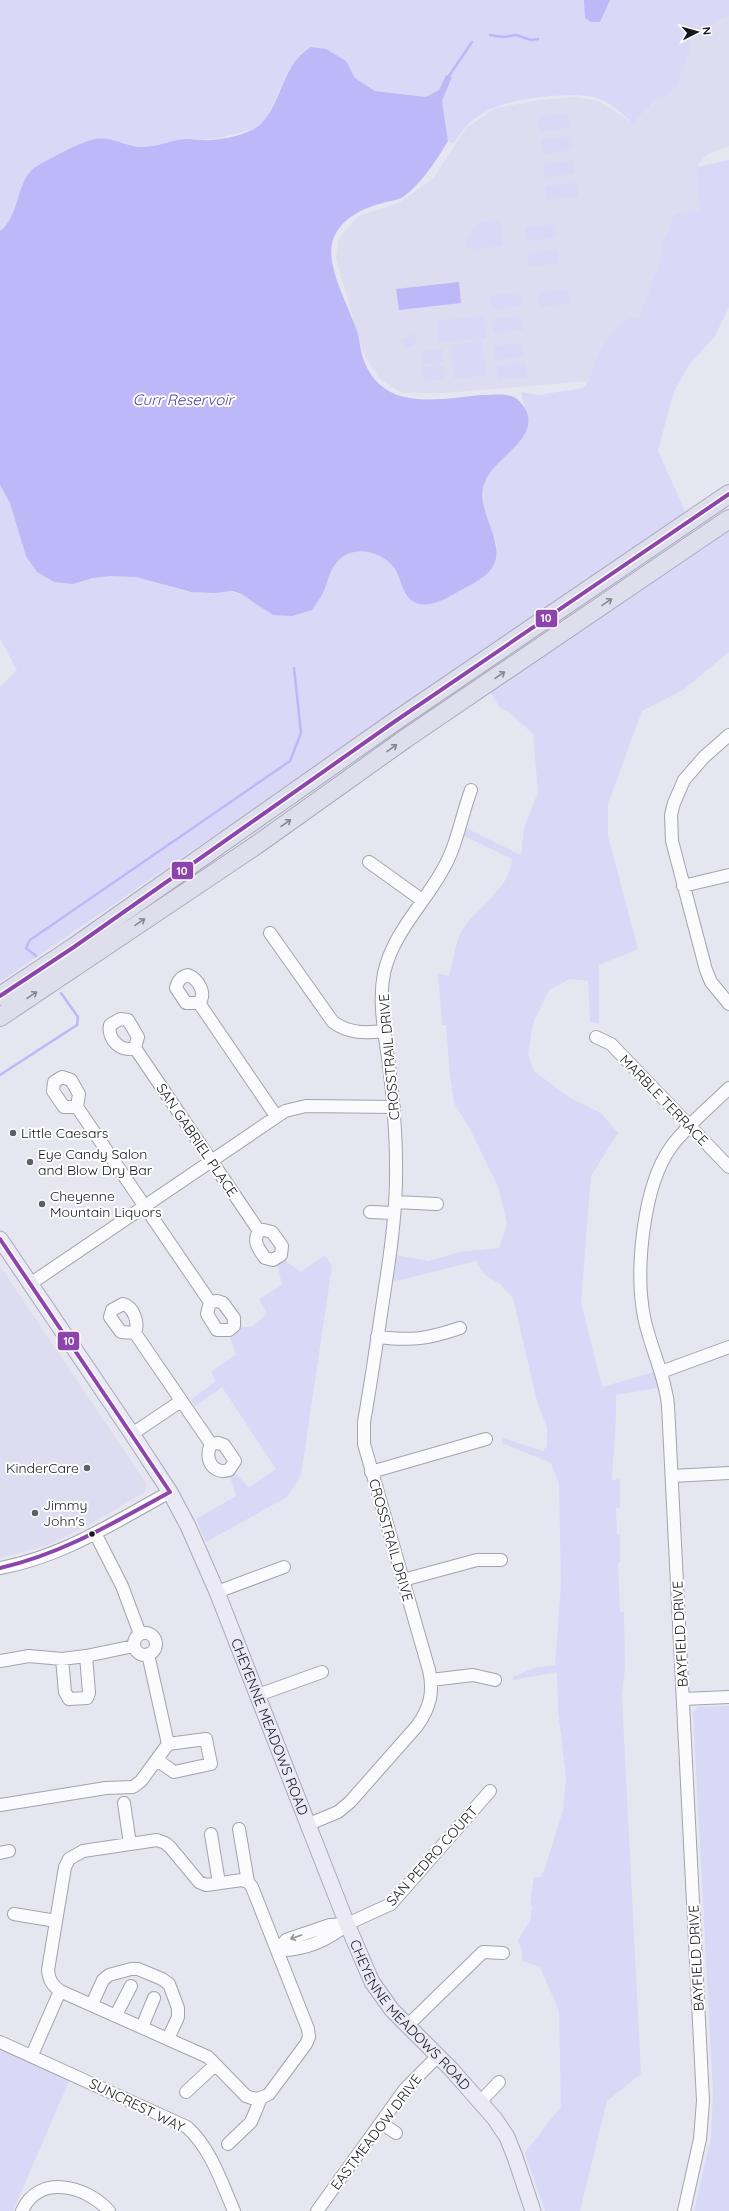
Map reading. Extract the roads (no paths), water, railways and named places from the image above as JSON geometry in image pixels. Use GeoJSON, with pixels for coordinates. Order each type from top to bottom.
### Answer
{"type":"FeatureCollection","features":[{"type":"Feature","properties":{"kind":"highway"},"geometry":{"type":"LineString","coordinates":[[0,996],[74,947],[387,726],[729,494]]}},
{"type":"Feature","properties":{"kind":"highway"},"geometry":{"type":"LineString","coordinates":[[0,1017],[254,846],[405,739],[729,519]]}},
{"type":"Feature","properties":{"kind":"main road","name":"CHEYENNE MEADOWS ROAD"},"geometry":{"type":"LineString","coordinates":[[0,1239],[170,1492],[202,1554],[347,1924],[372,1982],[383,1999],[407,2026],[438,2056],[481,2102],[507,2137],[533,2211]]}},
{"type":"Feature","properties":{"kind":"street"},"geometry":{"type":"LineString","coordinates":[[729,735],[692,769],[684,780],[674,803],[671,828],[683,886],[706,970],[711,982],[729,1004]]}},
{"type":"Feature","properties":{"kind":"street","name":"CROSSTRAIL DRIVE"},"geometry":{"type":"LineString","coordinates":[[308,1824],[344,1808],[417,1726],[429,1705],[431,1680],[366,1454],[364,1433],[395,1207],[396,1164],[394,1107],[385,1031],[383,986],[387,964],[397,937],[442,871],[450,855],[471,790]]}},
{"type":"Feature","properties":{"kind":"street"},"geometry":{"type":"LineString","coordinates":[[369,862],[422,900]]}},
{"type":"Feature","properties":{"kind":"street"},"geometry":{"type":"LineString","coordinates":[[683,886],[729,875]]}},
{"type":"Feature","properties":{"kind":"street"},"geometry":{"type":"LineString","coordinates":[[270,933],[333,1022],[344,1029],[358,1033],[385,1031]]}},
{"type":"Feature","properties":{"kind":"street"},"geometry":{"type":"LineString","coordinates":[[199,1003],[276,1116]]}},
{"type":"Feature","properties":{"kind":"street","name":"MARBLE TERRACE"},"geometry":{"type":"LineString","coordinates":[[596,1037],[611,1044],[729,1168]]}},
{"type":"Feature","properties":{"kind":"street","name":"SAN GABRIEL PLACE"},"geometry":{"type":"LineString","coordinates":[[135,1048],[259,1231]]}},
{"type":"Feature","properties":{"kind":"street","name":"BAYFIELD DRIVE"},"geometry":{"type":"LineString","coordinates":[[684,2211],[700,2139],[703,2101],[667,1396],[643,1306],[641,1280],[644,1238],[650,1198],[658,1172],[671,1148],[689,1127],[729,1088]]}},
{"type":"Feature","properties":{"kind":"street"},"geometry":{"type":"LineString","coordinates":[[30,1284],[276,1116],[292,1109],[306,1106],[394,1107]]}},
{"type":"Feature","properties":{"kind":"street"},"geometry":{"type":"LineString","coordinates":[[77,1107],[210,1302]]}},
{"type":"Feature","properties":{"kind":"street"},"geometry":{"type":"LineString","coordinates":[[370,1212],[395,1207],[437,1204]]}},
{"type":"Feature","properties":{"kind":"street"},"geometry":{"type":"LineString","coordinates":[[378,1337],[414,1340],[460,1328]]}},
{"type":"Feature","properties":{"kind":"street"},"geometry":{"type":"LineString","coordinates":[[135,1333],[211,1444]]}},
{"type":"Feature","properties":{"kind":"street"},"geometry":{"type":"LineString","coordinates":[[661,1372],[729,1347]]}},
{"type":"Feature","properties":{"kind":"street"},"geometry":{"type":"LineString","coordinates":[[132,1434],[181,1401]]}},
{"type":"Feature","properties":{"kind":"street"},"geometry":{"type":"LineString","coordinates":[[371,1472],[486,1439]]}},
{"type":"Feature","properties":{"kind":"street"},"geometry":{"type":"LineString","coordinates":[[672,1476],[729,1473]]}},
{"type":"Feature","properties":{"kind":"street"},"geometry":{"type":"LineString","coordinates":[[0,1568],[38,1560],[96,1535],[170,1492]]}},
{"type":"Feature","properties":{"kind":"street"},"geometry":{"type":"LineString","coordinates":[[96,1535],[122,1586],[140,1634]]}},
{"type":"Feature","properties":{"kind":"street"},"geometry":{"type":"LineString","coordinates":[[403,1580],[477,1560],[501,1560]]}},
{"type":"Feature","properties":{"kind":"street"},"geometry":{"type":"LineString","coordinates":[[217,1592],[284,1567]]}},
{"type":"Feature","properties":{"kind":"street"},"geometry":{"type":"LineString","coordinates":[[140,1634],[150,1634],[155,1640],[154,1650],[148,1654],[140,1654],[134,1646],[135,1639],[140,1634]]}},
{"type":"Feature","properties":{"kind":"street"},"geometry":{"type":"LineString","coordinates":[[0,1661],[29,1656],[62,1659],[86,1656],[134,1646]]}},
{"type":"Feature","properties":{"kind":"street"},"geometry":{"type":"LineString","coordinates":[[0,1805],[106,1788],[133,1787],[141,1781],[168,1744],[148,1654]]}},
{"type":"Feature","properties":{"kind":"street"},"geometry":{"type":"LineString","coordinates":[[62,1659],[66,1692],[69,1699],[74,1700],[87,1698],[89,1694],[86,1656]]}},
{"type":"Feature","properties":{"kind":"street"},"geometry":{"type":"LineString","coordinates":[[258,1695],[322,1672]]}},
{"type":"Feature","properties":{"kind":"street"},"geometry":{"type":"LineString","coordinates":[[431,1680],[473,1675],[494,1680]]}},
{"type":"Feature","properties":{"kind":"street"},"geometry":{"type":"LineString","coordinates":[[683,1699],[729,1697]]}},
{"type":"Feature","properties":{"kind":"street"},"geometry":{"type":"LineString","coordinates":[[157,1760],[174,1772],[211,1764],[206,1739],[168,1744]]}},
{"type":"Feature","properties":{"kind":"street","name":"SAN PEDRO COURT"},"geometry":{"type":"LineString","coordinates":[[278,1950],[286,1940],[314,1937],[330,1925],[347,1924],[385,1908],[397,1899],[490,1791]]}},
{"type":"Feature","properties":{"kind":"street"},"geometry":{"type":"LineString","coordinates":[[124,1803],[130,1844]]}},
{"type":"Feature","properties":{"kind":"street"},"geometry":{"type":"LineString","coordinates":[[239,1828],[248,1882],[252,1887],[278,1950],[308,2029],[309,2037],[306,2044],[269,2094],[261,2098],[253,2099],[246,2096],[208,2057],[60,1991],[52,1985],[48,1970],[65,1867],[69,1859],[83,1851],[157,1840],[165,1843],[199,1882],[206,1885],[237,1880],[248,1882]]}},
{"type":"Feature","properties":{"kind":"street"},"geometry":{"type":"LineString","coordinates":[[212,1834],[220,1883]]}},
{"type":"Feature","properties":{"kind":"street"},"geometry":{"type":"LineString","coordinates":[[14,1914],[56,1920]]}},
{"type":"Feature","properties":{"kind":"street"},"geometry":{"type":"LineString","coordinates":[[407,2026],[483,1952],[503,1953]]}},
{"type":"Feature","properties":{"kind":"street"},"geometry":{"type":"LineString","coordinates":[[92,2004],[104,1980],[109,1975],[131,1969],[138,1969],[162,1979],[169,1984],[178,2008],[178,2016],[168,2039]]}},
{"type":"Feature","properties":{"kind":"street"},"geometry":{"type":"LineString","coordinates":[[116,2015],[131,1986]]}},
{"type":"Feature","properties":{"kind":"street"},"geometry":{"type":"LineString","coordinates":[[32,2055],[60,1991]]}},
{"type":"Feature","properties":{"kind":"street"},"geometry":{"type":"LineString","coordinates":[[142,2027],[154,1998]]}},
{"type":"Feature","properties":{"kind":"street","name":"SUNCREST WAY"},"geometry":{"type":"LineString","coordinates":[[0,2042],[32,2055],[187,2127],[197,2136],[209,2154],[234,2211]]}},
{"type":"Feature","properties":{"kind":"street","name":"EASTMEADOW DRIVE"},"geometry":{"type":"LineString","coordinates":[[318,2211],[405,2089],[438,2056]]}},
{"type":"Feature","properties":{"kind":"street"},"geometry":{"type":"LineString","coordinates":[[186,2092],[215,2065]]}},
{"type":"Feature","properties":{"kind":"street"},"geometry":{"type":"LineString","coordinates":[[481,2102],[499,2082]]}},
{"type":"Feature","properties":{"kind":"street"},"geometry":{"type":"LineString","coordinates":[[228,2144],[251,2122],[261,2098]]}},
{"type":"Feature","properties":{"kind":"street"},"geometry":{"type":"LineString","coordinates":[[380,2123],[396,2133]]}},
{"type":"Feature","properties":{"kind":"street"},"geometry":{"type":"LineString","coordinates":[[22,2211],[31,2197],[50,2187],[74,2189],[96,2200],[109,2211]]}},
{"type":"Feature","properties":{"kind":"water"},"geometry":{"type":"Polygon","coordinates":[[[584,0],[610,0],[600,22],[591,22],[585,18],[584,0]]]}},
{"type":"Feature","properties":{"kind":"water","name":"Curr Reservoir"},"geometry":{"type":"Polygon","coordinates":[[[311,47],[326,49],[346,61],[355,78],[375,91],[426,97],[439,90],[446,75],[452,77],[442,101],[448,141],[439,156],[416,185],[403,197],[370,207],[347,219],[333,240],[331,250],[332,262],[335,274],[355,324],[367,368],[375,380],[382,386],[397,395],[418,399],[440,399],[498,394],[506,395],[516,398],[526,410],[528,422],[526,432],[512,450],[494,467],[487,477],[483,488],[484,508],[496,548],[496,557],[493,566],[481,579],[449,597],[438,602],[421,604],[416,603],[408,597],[395,569],[383,557],[359,551],[343,556],[334,565],[330,572],[324,591],[312,610],[292,616],[273,615],[241,594],[233,591],[215,593],[191,592],[136,577],[111,576],[93,578],[73,584],[54,582],[37,572],[26,556],[10,503],[0,485],[0,231],[12,216],[20,190],[28,175],[34,168],[79,144],[100,138],[145,147],[186,139],[212,140],[226,138],[240,135],[252,130],[262,123],[269,113],[292,66],[300,55],[311,47]]]}},
{"type":"Feature","properties":{"kind":"water"},"geometry":{"type":"Polygon","coordinates":[[[459,282],[461,303],[399,310],[396,289],[459,282]]]}},
{"type":"Feature","properties":{"kind":"waterway"},"geometry":{"type":"LineString","coordinates":[[490,35],[504,37],[516,35],[531,40],[538,39]]}},
{"type":"Feature","properties":{"kind":"waterway"},"geometry":{"type":"LineString","coordinates":[[449,76],[472,42]]}},
{"type":"Feature","properties":{"kind":"waterway"},"geometry":{"type":"LineString","coordinates":[[36,956],[26,948],[30,940],[290,761],[301,733],[294,668]]}},
{"type":"Feature","properties":{"kind":"waterway"},"geometry":{"type":"LineString","coordinates":[[0,1075],[77,1025],[78,1017],[61,993]]}},
{"type":"Feature","properties":{"kind":"place","name":"Little Caesars"},"geometry":{"type":"Point","coordinates":[13,1133]}},
{"type":"Feature","properties":{"kind":"place","name":"Eye Candy Salon and Blow Dry Bar"},"geometry":{"type":"Point","coordinates":[30,1162]}},
{"type":"Feature","properties":{"kind":"place","name":"Cheyenne Mountain Liquors"},"geometry":{"type":"Point","coordinates":[42,1204]}},
{"type":"Feature","properties":{"kind":"place","name":"KinderCare"},"geometry":{"type":"Point","coordinates":[87,1468]}},
{"type":"Feature","properties":{"kind":"place","name":"Jimmy John's"},"geometry":{"type":"Point","coordinates":[35,1513]}}]}
